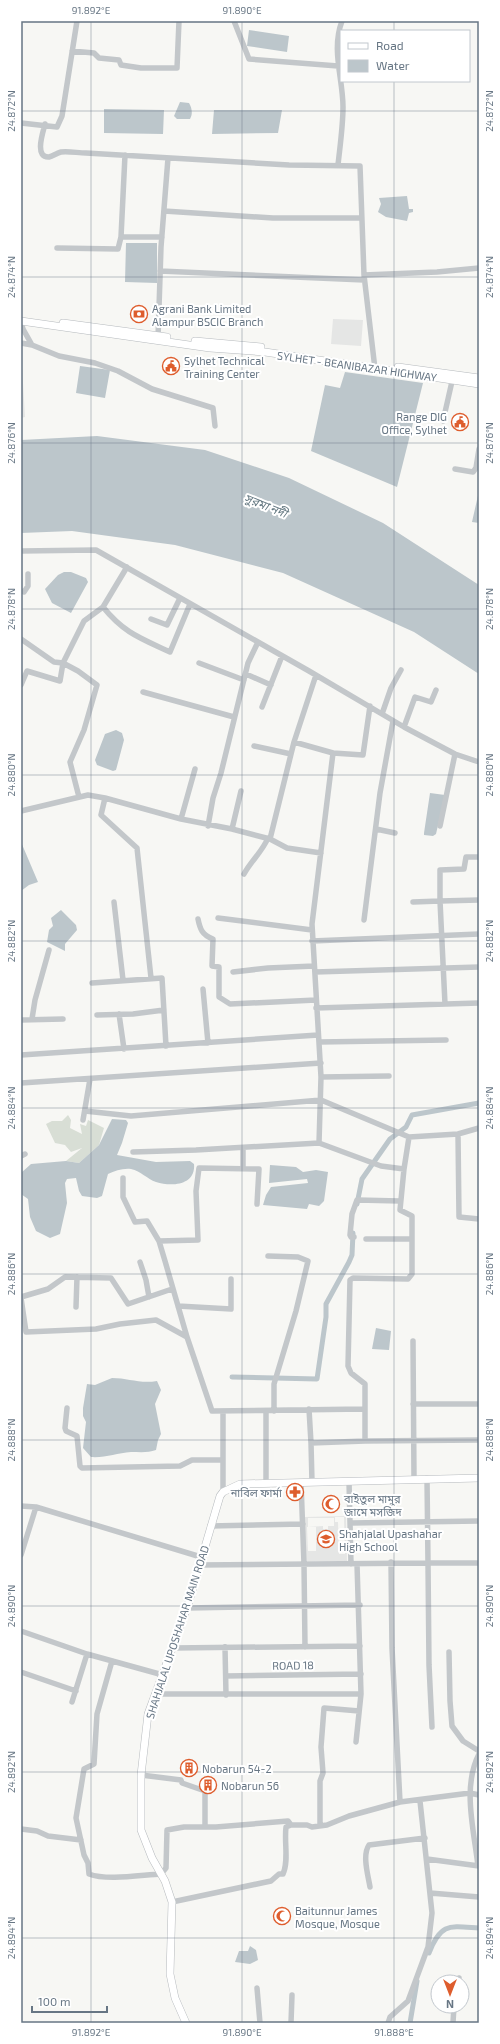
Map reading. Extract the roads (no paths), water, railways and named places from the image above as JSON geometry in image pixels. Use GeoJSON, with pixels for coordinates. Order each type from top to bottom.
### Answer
{"type":"FeatureCollection","features":[{"type":"Feature","properties":{"kind":"main road","name":"SYLHET - BEANIBAZAR HIGHWAY"},"geometry":{"type":"LineString","coordinates":[[21,319],[200,344],[265,350],[453,377],[479,378]]}},
{"type":"Feature","properties":{"kind":"main road","name":"SYLHET - BEANIBAZAR HIGHWAY"},"geometry":{"type":"LineString","coordinates":[[453,377],[479,384]]}},
{"type":"Feature","properties":{"kind":"main road"},"geometry":{"type":"LineString","coordinates":[[224,1492],[240,1484],[428,1478],[479,1478]]}},
{"type":"Feature","properties":{"kind":"main road","name":"SHAHJALAL UPOSHAHAR MAIN ROAD"},"geometry":{"type":"LineString","coordinates":[[186,2023],[175,1998],[170,1974],[172,1902],[141,1830],[141,1775],[148,1714],[157,1694],[187,1608],[210,1526],[218,1502],[224,1492]]}},
{"type":"Feature","properties":{"kind":"street"},"geometry":{"type":"LineString","coordinates":[[21,123],[45,124],[57,127],[62,116],[77,21]]}},
{"type":"Feature","properties":{"kind":"street"},"geometry":{"type":"LineString","coordinates":[[72,51],[94,53],[99,58],[118,60],[121,65],[141,68],[177,68],[179,21]]}},
{"type":"Feature","properties":{"kind":"street"},"geometry":{"type":"LineString","coordinates":[[234,21],[249,59],[338,66]]}},
{"type":"Feature","properties":{"kind":"street"},"geometry":{"type":"LineString","coordinates":[[338,166],[343,106],[338,66],[338,45],[340,33]]}},
{"type":"Feature","properties":{"kind":"street"},"geometry":{"type":"LineString","coordinates":[[45,124],[40,145],[41,152],[45,156],[49,157],[59,152],[288,165],[357,165],[361,168],[364,277],[375,366]]}},
{"type":"Feature","properties":{"kind":"street"},"geometry":{"type":"LineString","coordinates":[[57,248],[118,249],[120,246],[121,237],[125,155]]}},
{"type":"Feature","properties":{"kind":"street"},"geometry":{"type":"LineString","coordinates":[[158,338],[160,270],[168,158]]}},
{"type":"Feature","properties":{"kind":"street"},"geometry":{"type":"LineString","coordinates":[[164,211],[273,218],[362,218]]}},
{"type":"Feature","properties":{"kind":"street"},"geometry":{"type":"LineString","coordinates":[[121,237],[162,238]]}},
{"type":"Feature","properties":{"kind":"street"},"geometry":{"type":"LineString","coordinates":[[160,270],[364,277],[479,268]]}},
{"type":"Feature","properties":{"kind":"street"},"geometry":{"type":"LineString","coordinates":[[21,319],[22,329],[32,345]]}},
{"type":"Feature","properties":{"kind":"street"},"geometry":{"type":"LineString","coordinates":[[21,343],[32,345],[59,356],[95,363],[118,371],[152,389],[213,408],[215,426]]}},
{"type":"Feature","properties":{"kind":"street"},"geometry":{"type":"LineString","coordinates":[[444,421],[453,377]]}},
{"type":"Feature","properties":{"kind":"street"},"geometry":{"type":"LineString","coordinates":[[455,469],[473,472],[476,468],[479,449]]}},
{"type":"Feature","properties":{"kind":"street"},"geometry":{"type":"LineString","coordinates":[[21,550],[96,550],[370,706],[393,721],[455,754],[479,762]]}},
{"type":"Feature","properties":{"kind":"street"},"geometry":{"type":"LineString","coordinates":[[21,685],[27,671],[60,681],[63,664],[84,621],[103,607],[127,567]]}},
{"type":"Feature","properties":{"kind":"street"},"geometry":{"type":"LineString","coordinates":[[21,591],[24,592],[28,586],[28,574]]}},
{"type":"Feature","properties":{"kind":"street"},"geometry":{"type":"LineString","coordinates":[[151,619],[167,625],[180,598]]}},
{"type":"Feature","properties":{"kind":"street"},"geometry":{"type":"LineString","coordinates":[[103,607],[112,618],[133,636],[170,652],[190,604]]}},
{"type":"Feature","properties":{"kind":"street"},"geometry":{"type":"LineString","coordinates":[[21,639],[54,662],[63,664],[96,682],[97,688],[84,730],[70,762],[79,797]]}},
{"type":"Feature","properties":{"kind":"street"},"geometry":{"type":"LineString","coordinates":[[208,826],[213,798],[221,773],[248,663],[258,642]]}},
{"type":"Feature","properties":{"kind":"street"},"geometry":{"type":"LineString","coordinates":[[262,707],[282,656]]}},
{"type":"Feature","properties":{"kind":"street"},"geometry":{"type":"LineString","coordinates":[[199,664],[271,685]]}},
{"type":"Feature","properties":{"kind":"street"},"geometry":{"type":"LineString","coordinates":[[382,714],[391,688],[401,670]]}},
{"type":"Feature","properties":{"kind":"street"},"geometry":{"type":"LineString","coordinates":[[244,874],[251,862],[262,851],[269,839],[294,742],[316,675]]}},
{"type":"Feature","properties":{"kind":"street"},"geometry":{"type":"LineString","coordinates":[[404,727],[415,697],[432,702],[436,690]]}},
{"type":"Feature","properties":{"kind":"street"},"geometry":{"type":"LineString","coordinates":[[143,692],[234,717]]}},
{"type":"Feature","properties":{"kind":"street"},"geometry":{"type":"LineString","coordinates":[[294,742],[333,753],[363,755],[370,706]]}},
{"type":"Feature","properties":{"kind":"street"},"geometry":{"type":"LineString","coordinates":[[364,920],[380,793],[393,721]]}},
{"type":"Feature","properties":{"kind":"street"},"geometry":{"type":"LineString","coordinates":[[254,746],[291,754]]}},
{"type":"Feature","properties":{"kind":"street"},"geometry":{"type":"LineString","coordinates":[[319,1143],[321,1063],[316,1008],[312,930],[333,753]]}},
{"type":"Feature","properties":{"kind":"street"},"geometry":{"type":"LineString","coordinates":[[440,826],[455,754]]}},
{"type":"Feature","properties":{"kind":"street"},"geometry":{"type":"LineString","coordinates":[[181,819],[195,769]]}},
{"type":"Feature","properties":{"kind":"street"},"geometry":{"type":"LineString","coordinates":[[232,829],[241,791]]}},
{"type":"Feature","properties":{"kind":"street"},"geometry":{"type":"LineString","coordinates":[[21,811],[88,795],[105,798],[208,826],[232,829],[269,839],[287,848],[321,853]]}},
{"type":"Feature","properties":{"kind":"street"},"geometry":{"type":"LineString","coordinates":[[105,798],[100,813],[101,815],[137,848],[151,978]]}},
{"type":"Feature","properties":{"kind":"street"},"geometry":{"type":"LineString","coordinates":[[376,829],[395,833]]}},
{"type":"Feature","properties":{"kind":"street"},"geometry":{"type":"LineString","coordinates":[[445,1004],[441,936],[440,870],[464,869],[466,857],[479,857]]}},
{"type":"Feature","properties":{"kind":"street"},"geometry":{"type":"LineString","coordinates":[[413,902],[479,900]]}},
{"type":"Feature","properties":{"kind":"street"},"geometry":{"type":"LineString","coordinates":[[114,902],[123,980]]}},
{"type":"Feature","properties":{"kind":"street"},"geometry":{"type":"LineString","coordinates":[[218,918],[312,930]]}},
{"type":"Feature","properties":{"kind":"street"},"geometry":{"type":"LineString","coordinates":[[198,919],[200,928],[205,936],[213,939],[212,966],[219,966],[219,997],[223,1001],[230,1004],[316,1000]]}},
{"type":"Feature","properties":{"kind":"street"},"geometry":{"type":"LineString","coordinates":[[312,941],[479,934]]}},
{"type":"Feature","properties":{"kind":"street"},"geometry":{"type":"LineString","coordinates":[[32,1020],[35,1000],[49,950]]}},
{"type":"Feature","properties":{"kind":"street"},"geometry":{"type":"LineString","coordinates":[[233,972],[268,968],[315,969],[479,967]]}},
{"type":"Feature","properties":{"kind":"street"},"geometry":{"type":"LineString","coordinates":[[92,983],[162,978],[166,1046]]}},
{"type":"Feature","properties":{"kind":"street"},"geometry":{"type":"LineString","coordinates":[[204,989],[208,1043]]}},
{"type":"Feature","properties":{"kind":"street"},"geometry":{"type":"LineString","coordinates":[[316,1008],[479,1003]]}},
{"type":"Feature","properties":{"kind":"street"},"geometry":{"type":"LineString","coordinates":[[97,1015],[164,1010]]}},
{"type":"Feature","properties":{"kind":"street"},"geometry":{"type":"LineString","coordinates":[[119,1014],[124,1049]]}},
{"type":"Feature","properties":{"kind":"street"},"geometry":{"type":"LineString","coordinates":[[21,1020],[63,1019]]}},
{"type":"Feature","properties":{"kind":"street"},"geometry":{"type":"LineString","coordinates":[[21,1055],[318,1035]]}},
{"type":"Feature","properties":{"kind":"street"},"geometry":{"type":"LineString","coordinates":[[319,1042],[446,1040]]}},
{"type":"Feature","properties":{"kind":"street"},"geometry":{"type":"LineString","coordinates":[[21,1083],[90,1080],[321,1063]]}},
{"type":"Feature","properties":{"kind":"street"},"geometry":{"type":"LineString","coordinates":[[321,1078],[389,1076]]}},
{"type":"Feature","properties":{"kind":"street"},"geometry":{"type":"LineString","coordinates":[[83,1120],[90,1080]]}},
{"type":"Feature","properties":{"kind":"street"},"geometry":{"type":"LineString","coordinates":[[85,1109],[131,1116],[321,1100],[409,1137],[458,1134],[479,1128]]}},
{"type":"Feature","properties":{"kind":"street"},"geometry":{"type":"LineString","coordinates":[[458,1134],[459,1217],[479,1218]]}},
{"type":"Feature","properties":{"kind":"street"},"geometry":{"type":"LineString","coordinates":[[365,1441],[365,1384],[351,1373],[348,1366],[350,1280],[353,1278],[410,1277],[412,1216],[400,1210],[409,1137]]}},
{"type":"Feature","properties":{"kind":"street"},"geometry":{"type":"LineString","coordinates":[[133,1152],[243,1148],[319,1143],[380,1166],[404,1169]]}},
{"type":"Feature","properties":{"kind":"street"},"geometry":{"type":"LineString","coordinates":[[243,1148],[243,1168]]}},
{"type":"Feature","properties":{"kind":"street"},"geometry":{"type":"LineString","coordinates":[[159,1241],[198,1240],[196,1191],[199,1168],[259,1169],[257,1204]]}},
{"type":"Feature","properties":{"kind":"street"},"geometry":{"type":"LineString","coordinates":[[123,1178],[124,1198],[135,1222],[147,1221],[159,1241],[187,1338],[212,1411],[223,1412],[365,1408]]}},
{"type":"Feature","properties":{"kind":"street"},"geometry":{"type":"LineString","coordinates":[[352,1237],[352,1214],[359,1200],[400,1201]]}},
{"type":"Feature","properties":{"kind":"street"},"geometry":{"type":"LineString","coordinates":[[366,1239],[412,1239]]}},
{"type":"Feature","properties":{"kind":"street"},"geometry":{"type":"LineString","coordinates":[[268,1256],[298,1257],[308,1261],[296,1311],[276,1374],[274,1384],[274,1411]]}},
{"type":"Feature","properties":{"kind":"street"},"geometry":{"type":"LineString","coordinates":[[140,1262],[146,1280],[149,1297]]}},
{"type":"Feature","properties":{"kind":"street"},"geometry":{"type":"LineString","coordinates":[[172,1289],[128,1304],[111,1278],[65,1277],[48,1289],[21,1297],[26,1332],[96,1329],[120,1324],[156,1320],[187,1338]]}},
{"type":"Feature","properties":{"kind":"street"},"geometry":{"type":"LineString","coordinates":[[76,1307],[77,1277]]}},
{"type":"Feature","properties":{"kind":"street"},"geometry":{"type":"LineString","coordinates":[[178,1306],[231,1309],[231,1279]]}},
{"type":"Feature","properties":{"kind":"street"},"geometry":{"type":"LineString","coordinates":[[413,1341],[414,1479]]}},
{"type":"Feature","properties":{"kind":"street"},"geometry":{"type":"LineString","coordinates":[[413,1404],[479,1404]]}},
{"type":"Feature","properties":{"kind":"street"},"geometry":{"type":"LineString","coordinates":[[67,1408],[66,1431],[77,1436],[80,1466],[82,1468],[180,1466],[192,1460],[223,1460]]}},
{"type":"Feature","properties":{"kind":"street"},"geometry":{"type":"LineString","coordinates":[[309,1409],[312,1482]]}},
{"type":"Feature","properties":{"kind":"street"},"geometry":{"type":"LineString","coordinates":[[266,1411],[266,1483]]}},
{"type":"Feature","properties":{"kind":"street"},"geometry":{"type":"LineString","coordinates":[[223,1412],[224,1492]]}},
{"type":"Feature","properties":{"kind":"street"},"geometry":{"type":"LineString","coordinates":[[311,1443],[479,1440]]}},
{"type":"Feature","properties":{"kind":"street"},"geometry":{"type":"LineString","coordinates":[[428,1478],[427,1522],[429,1665],[432,1727]]}},
{"type":"Feature","properties":{"kind":"street"},"geometry":{"type":"LineString","coordinates":[[349,1480],[350,1523],[360,1605],[361,1694],[356,1742]]}},
{"type":"Feature","properties":{"kind":"street"},"geometry":{"type":"LineString","coordinates":[[301,1482],[305,1647]]}},
{"type":"Feature","properties":{"kind":"street"},"geometry":{"type":"LineString","coordinates":[[21,1506],[36,1507],[201,1557]]}},
{"type":"Feature","properties":{"kind":"street"},"geometry":{"type":"LineString","coordinates":[[21,1555],[24,1537],[36,1507]]}},
{"type":"Feature","properties":{"kind":"street"},"geometry":{"type":"LineString","coordinates":[[350,1523],[479,1521]]}},
{"type":"Feature","properties":{"kind":"street"},"geometry":{"type":"LineString","coordinates":[[210,1526],[303,1524]]}},
{"type":"Feature","properties":{"kind":"street"},"geometry":{"type":"LineString","coordinates":[[391,1562],[392,1648],[400,1802]]}},
{"type":"Feature","properties":{"kind":"street"},"geometry":{"type":"LineString","coordinates":[[198,1565],[479,1562]]}},
{"type":"Feature","properties":{"kind":"street"},"geometry":{"type":"LineString","coordinates":[[187,1608],[360,1605]]}},
{"type":"Feature","properties":{"kind":"street"},"geometry":{"type":"LineString","coordinates":[[21,1631],[112,1662],[163,1675]]}},
{"type":"Feature","properties":{"kind":"street"},"geometry":{"type":"LineString","coordinates":[[173,1648],[360,1646]]}},
{"type":"Feature","properties":{"kind":"street"},"geometry":{"type":"LineString","coordinates":[[225,1647],[226,1695]]}},
{"type":"Feature","properties":{"kind":"street"},"geometry":{"type":"LineString","coordinates":[[427,1859],[479,1866],[476,1825],[470,1792],[479,1752],[462,1741],[452,1726],[449,1652]]}},
{"type":"Feature","properties":{"kind":"street"},"geometry":{"type":"LineString","coordinates":[[72,1702],[87,1654]]}},
{"type":"Feature","properties":{"kind":"street"},"geometry":{"type":"LineString","coordinates":[[112,1662],[98,1714],[94,1764],[84,1769],[76,1818],[84,1855],[88,1864],[89,1874],[112,1877],[161,1874],[166,1868],[167,1830],[184,1827],[205,1827],[288,1821],[291,1825]]}},
{"type":"Feature","properties":{"kind":"street"},"geometry":{"type":"LineString","coordinates":[[21,1672],[76,1691]]}},
{"type":"Feature","properties":{"kind":"street","name":"ROAD 18"},"geometry":{"type":"LineString","coordinates":[[226,1676],[361,1674]]}},
{"type":"Feature","properties":{"kind":"street"},"geometry":{"type":"LineString","coordinates":[[157,1694],[361,1694]]}},
{"type":"Feature","properties":{"kind":"street"},"geometry":{"type":"LineString","coordinates":[[320,1826],[320,1781],[323,1773],[321,1747],[324,1708],[359,1711]]}},
{"type":"Feature","properties":{"kind":"street"},"geometry":{"type":"LineString","coordinates":[[141,1775],[181,1780],[182,1783],[206,1791],[205,1827]]}},
{"type":"Feature","properties":{"kind":"street"},"geometry":{"type":"LineString","coordinates":[[172,1902],[271,1881],[279,1874],[283,1874],[286,1850],[284,1835],[286,1828],[291,1825],[320,1826],[400,1802],[420,1801],[470,1792],[479,1794]]}},
{"type":"Feature","properties":{"kind":"street"},"geometry":{"type":"LineString","coordinates":[[388,2023],[390,2017],[408,2001],[428,1947],[432,1913],[420,1801]]}},
{"type":"Feature","properties":{"kind":"street"},"geometry":{"type":"LineString","coordinates":[[21,1829],[38,1831],[54,1837],[81,1840]]}},
{"type":"Feature","properties":{"kind":"street"},"geometry":{"type":"LineString","coordinates":[[370,1886],[366,1856],[366,1851],[369,1845],[424,1838]]}},
{"type":"Feature","properties":{"kind":"street"},"geometry":{"type":"LineString","coordinates":[[430,1893],[479,1897]]}},
{"type":"Feature","properties":{"kind":"street"},"geometry":{"type":"LineString","coordinates":[[257,1988],[260,2023]]}},
{"type":"Feature","properties":{"kind":"street"},"geometry":{"type":"LineString","coordinates":[[291,2023],[292,1995]]}},
{"type":"Feature","properties":{"kind":"water"},"geometry":{"type":"Polygon","coordinates":[[[249,30],[289,36],[287,52],[247,46],[249,30]]]}},
{"type":"Feature","properties":{"kind":"water"},"geometry":{"type":"Polygon","coordinates":[[[180,102],[189,103],[192,111],[190,119],[177,119],[174,116],[180,102]]]}},
{"type":"Feature","properties":{"kind":"water"},"geometry":{"type":"Polygon","coordinates":[[[104,109],[164,110],[163,134],[104,133],[104,109]]]}},
{"type":"Feature","properties":{"kind":"water"},"geometry":{"type":"Polygon","coordinates":[[[214,110],[282,110],[278,133],[212,134],[214,110]]]}},
{"type":"Feature","properties":{"kind":"water"},"geometry":{"type":"Polygon","coordinates":[[[407,196],[409,209],[413,209],[413,212],[409,213],[407,221],[386,217],[378,212],[381,204],[379,198],[407,196]]]}},
{"type":"Feature","properties":{"kind":"water"},"geometry":{"type":"Polygon","coordinates":[[[126,243],[157,243],[157,283],[125,282],[126,243]]]}},
{"type":"Feature","properties":{"kind":"water"},"geometry":{"type":"Polygon","coordinates":[[[80,366],[110,370],[105,398],[76,393],[80,366]]]}},
{"type":"Feature","properties":{"kind":"water"},"geometry":{"type":"Polygon","coordinates":[[[345,372],[423,383],[397,487],[311,451],[325,385],[340,388],[345,372]]]}},
{"type":"Feature","properties":{"kind":"water","name":"সুরমা নদী"},"geometry":{"type":"Polygon","coordinates":[[[97,436],[205,450],[289,478],[383,523],[479,585],[479,674],[414,632],[283,573],[175,545],[72,531],[21,533],[21,440],[97,436]]]}},
{"type":"Feature","properties":{"kind":"water"},"geometry":{"type":"Polygon","coordinates":[[[479,491],[479,523],[472,522],[479,491]]]}},
{"type":"Feature","properties":{"kind":"water"},"geometry":{"type":"Polygon","coordinates":[[[64,572],[71,572],[86,578],[88,582],[71,613],[52,603],[45,589],[58,575],[64,572]]]}},
{"type":"Feature","properties":{"kind":"water"},"geometry":{"type":"Polygon","coordinates":[[[116,730],[122,733],[124,740],[116,770],[113,771],[97,765],[95,760],[105,734],[116,730]]]}},
{"type":"Feature","properties":{"kind":"water"},"geometry":{"type":"Polygon","coordinates":[[[430,793],[445,795],[436,834],[433,836],[424,835],[430,793]]]}},
{"type":"Feature","properties":{"kind":"water"},"geometry":{"type":"Polygon","coordinates":[[[21,842],[38,882],[29,885],[21,891],[21,842]]]}},
{"type":"Feature","properties":{"kind":"water"},"geometry":{"type":"Polygon","coordinates":[[[61,910],[76,925],[77,930],[65,944],[65,951],[47,942],[49,930],[53,926],[51,918],[61,910]]]}},
{"type":"Feature","properties":{"kind":"water"},"geometry":{"type":"Polygon","coordinates":[[[112,1119],[126,1120],[128,1123],[117,1155],[156,1162],[190,1161],[194,1164],[194,1171],[191,1176],[182,1183],[162,1184],[153,1181],[135,1170],[119,1170],[108,1174],[102,1196],[97,1198],[82,1196],[79,1191],[76,1178],[67,1179],[65,1183],[67,1203],[60,1234],[50,1238],[36,1231],[30,1217],[28,1199],[21,1194],[21,1173],[31,1164],[66,1161],[79,1163],[99,1145],[112,1119]]]}},
{"type":"Feature","properties":{"kind":"water"},"geometry":{"type":"Polygon","coordinates":[[[270,1165],[296,1167],[303,1172],[316,1170],[328,1172],[324,1201],[319,1206],[309,1204],[307,1209],[263,1205],[266,1195],[271,1187],[308,1183],[307,1179],[269,1183],[270,1165]]]}},
{"type":"Feature","properties":{"kind":"water"},"geometry":{"type":"Polygon","coordinates":[[[376,1328],[391,1331],[389,1350],[372,1349],[376,1328]]]}},
{"type":"Feature","properties":{"kind":"water"},"geometry":{"type":"Polygon","coordinates":[[[112,1378],[145,1382],[157,1381],[161,1390],[155,1404],[161,1434],[156,1450],[91,1457],[83,1448],[86,1422],[83,1416],[83,1408],[87,1384],[95,1385],[112,1378]]]}},
{"type":"Feature","properties":{"kind":"water"},"geometry":{"type":"Polygon","coordinates":[[[250,1946],[256,1950],[258,1960],[250,1964],[235,1962],[239,1951],[248,1951],[250,1946]]]}},
{"type":"Feature","properties":{"kind":"waterway"},"geometry":{"type":"LineString","coordinates":[[357,1204],[362,1179],[390,1139],[406,1127],[412,1115],[479,1103]]}},
{"type":"Feature","properties":{"kind":"waterway"},"geometry":{"type":"LineString","coordinates":[[232,1377],[317,1379],[326,1317],[326,1304],[352,1255],[353,1233]]}},
{"type":"Feature","properties":{"kind":"waterway"},"geometry":{"type":"LineString","coordinates":[[429,1953],[433,1943],[442,1931],[454,1927],[479,1928]]}},
{"type":"Feature","properties":{"kind":"waterway"},"geometry":{"type":"LineString","coordinates":[[410,2023],[417,1981]]}},
{"type":"Feature","properties":{"kind":"place","name":"Agrani Bank Limited Alampur BSCIC Branch"},"geometry":{"type":"Point","coordinates":[139,314]}},
{"type":"Feature","properties":{"kind":"place","name":"Sylhet Technical Training Center"},"geometry":{"type":"Point","coordinates":[171,366]}},
{"type":"Feature","properties":{"kind":"place","name":"Range DIG Office, Sylhet"},"geometry":{"type":"Point","coordinates":[460,422]}},
{"type":"Feature","properties":{"kind":"place","name":"নাবিল ফার্মা"},"geometry":{"type":"Point","coordinates":[295,1492]}},
{"type":"Feature","properties":{"kind":"place","name":"বাইতুল মামুর জামে মসজিদ"},"geometry":{"type":"Point","coordinates":[331,1504]}},
{"type":"Feature","properties":{"kind":"place","name":"Shahjalal Upashahar High School"},"geometry":{"type":"Point","coordinates":[326,1539]}},
{"type":"Feature","properties":{"kind":"place","name":"Nobarun 54-2"},"geometry":{"type":"Point","coordinates":[189,1768]}},
{"type":"Feature","properties":{"kind":"place","name":"Nobarun 56"},"geometry":{"type":"Point","coordinates":[208,1785]}},
{"type":"Feature","properties":{"kind":"place","name":"Baitunnur James Mosque, Mosque"},"geometry":{"type":"Point","coordinates":[282,1916]}}]}
